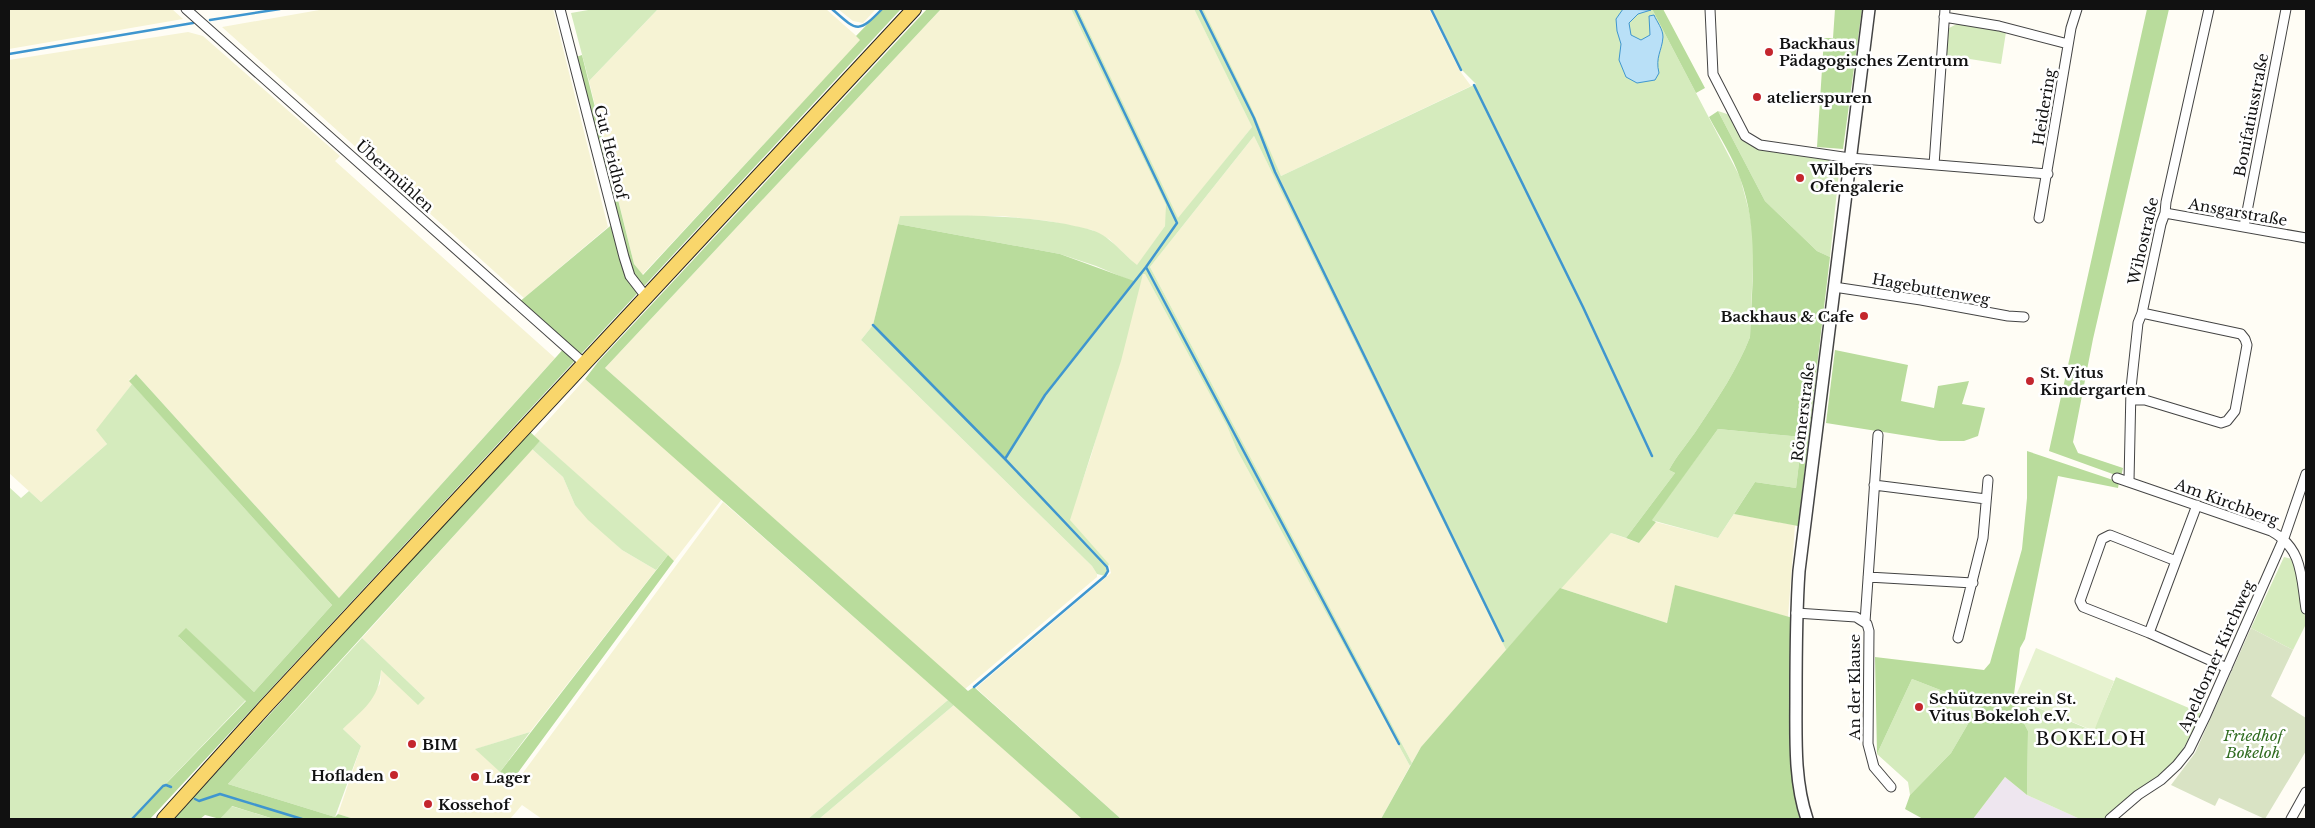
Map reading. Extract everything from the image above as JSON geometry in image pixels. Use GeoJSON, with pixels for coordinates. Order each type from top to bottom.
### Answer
{"type":"FeatureCollection","features":[{"type":"Feature","properties":{"kind":"main road"},"geometry":{"type":"LineString","coordinates":[[164,819],[264,708],[586,364],[914,9]]}},
{"type":"Feature","properties":{"kind":"street","name":"Übermühlen"},"geometry":{"type":"LineString","coordinates":[[186,9],[586,364]]}},
{"type":"Feature","properties":{"kind":"street","name":"Gut Heidhof"},"geometry":{"type":"LineString","coordinates":[[560,9],[624,257],[630,276],[646,298]]}},
{"type":"Feature","properties":{"kind":"street"},"geometry":{"type":"LineString","coordinates":[[1710,9],[1713,74],[1745,136],[1760,145],[1850,158],[2048,174]]}},
{"type":"Feature","properties":{"kind":"street","name":"Römerstraße"},"geometry":{"type":"LineString","coordinates":[[1806,819],[1798,784],[1796,613],[1803,526],[1869,9]]}},
{"type":"Feature","properties":{"kind":"street","name":"Heidering"},"geometry":{"type":"LineString","coordinates":[[2039,218],[2048,174],[2068,44],[2077,9]]}},
{"type":"Feature","properties":{"kind":"street","name":"Wihostraße"},"geometry":{"type":"LineString","coordinates":[[2129,482],[2131,388],[2138,323],[2142,313],[2165,213],[2209,9]]}},
{"type":"Feature","properties":{"kind":"street","name":"Bonifatiusstraße"},"geometry":{"type":"LineString","coordinates":[[2244,227],[2284,9]]}},
{"type":"Feature","properties":{"kind":"street"},"geometry":{"type":"LineString","coordinates":[[1934,165],[1945,13],[2068,44]]}},
{"type":"Feature","properties":{"kind":"street","name":"Ansgarstraße"},"geometry":{"type":"LineString","coordinates":[[2165,213],[2306,238]]}},
{"type":"Feature","properties":{"kind":"street","name":"Hagebuttenweg"},"geometry":{"type":"LineString","coordinates":[[1834,287],[2008,316],[2024,317]]}},
{"type":"Feature","properties":{"kind":"street"},"geometry":{"type":"LineString","coordinates":[[2132,400],[2145,400],[2221,423],[2227,420],[2235,411],[2247,345],[2245,339],[2240,334],[2142,313]]}},
{"type":"Feature","properties":{"kind":"street"},"geometry":{"type":"LineString","coordinates":[[1865,622],[1878,435]]}},
{"type":"Feature","properties":{"kind":"street","name":"Apeldorner Kirchweg"},"geometry":{"type":"LineString","coordinates":[[2110,819],[2178,765],[2189,750],[2284,538],[2306,474]]}},
{"type":"Feature","properties":{"kind":"street","name":"Am Kirchberg"},"geometry":{"type":"LineString","coordinates":[[2118,478],[2272,531],[2284,538],[2298,558],[2306,609]]}},
{"type":"Feature","properties":{"kind":"street"},"geometry":{"type":"LineString","coordinates":[[1958,638],[1983,538],[1988,480]]}},
{"type":"Feature","properties":{"kind":"street"},"geometry":{"type":"LineString","coordinates":[[1874,485],[1986,499]]}},
{"type":"Feature","properties":{"kind":"street"},"geometry":{"type":"LineString","coordinates":[[2148,633],[2197,505]]}},
{"type":"Feature","properties":{"kind":"street"},"geometry":{"type":"LineString","coordinates":[[2176,561],[2110,535],[2102,540],[2080,600],[2083,608],[2148,633],[2227,668]]}},
{"type":"Feature","properties":{"kind":"street"},"geometry":{"type":"LineString","coordinates":[[1868,577],[1973,583]]}},
{"type":"Feature","properties":{"kind":"street","name":"An der Klause"},"geometry":{"type":"LineString","coordinates":[[1796,613],[1856,617],[1865,622],[1870,631],[1868,744],[1874,767],[1891,787]]}},
{"type":"Feature","properties":{"kind":"street"},"geometry":{"type":"LineString","coordinates":[[2291,819],[2306,792]]}},
{"type":"Feature","properties":{"kind":"shaded area"},"geometry":{"type":"Polygon","coordinates":[[[9,9],[172,9],[183,19],[9,49],[9,9]]]}},
{"type":"Feature","properties":{"kind":"shaded area"},"geometry":{"type":"Polygon","coordinates":[[[325,9],[553,9],[608,227],[524,298],[222,27],[325,9]]]}},
{"type":"Feature","properties":{"kind":"shaded area"},"geometry":{"type":"Polygon","coordinates":[[[658,9],[826,9],[861,40],[642,275],[634,264],[589,81],[658,9]]]}},
{"type":"Feature","properties":{"kind":"shaded area"},"geometry":{"type":"Polygon","coordinates":[[[838,9],[876,9],[863,23],[853,21],[838,9]]]}},
{"type":"Feature","properties":{"kind":"shaded area"},"geometry":{"type":"Polygon","coordinates":[[[941,9],[1071,9],[1166,205],[1167,216],[1165,226],[1137,266],[1109,239],[1092,230],[1048,221],[1002,216],[901,216],[873,325],[861,340],[1092,566],[1097,574],[1097,577],[965,689],[605,368],[941,9]]]}},
{"type":"Feature","properties":{"kind":"shaded area"},"geometry":{"type":"Polygon","coordinates":[[[1078,9],[1194,9],[1252,127],[1178,219],[1078,9]]]}},
{"type":"Feature","properties":{"kind":"shaded area"},"geometry":{"type":"Polygon","coordinates":[[[1202,9],[1429,9],[1460,71],[1471,86],[1281,176],[1202,9]]]}},
{"type":"Feature","properties":{"kind":"shaded area"},"geometry":{"type":"Polygon","coordinates":[[[188,32],[203,36],[340,156],[335,161],[555,358],[339,598],[136,374],[129,380],[132,384],[97,430],[107,444],[41,502],[9,473],[9,60],[188,32]]]}},
{"type":"Feature","properties":{"kind":"shaded area"},"geometry":{"type":"Polygon","coordinates":[[[1254,136],[1506,650],[1421,747],[1412,763],[1150,267],[1254,136]]]}},
{"type":"Feature","properties":{"kind":"shaded area"},"geometry":{"type":"Polygon","coordinates":[[[1143,274],[1145,274],[1227,426],[1237,450],[1410,766],[1381,819],[1121,819],[976,688],[1111,573],[1109,564],[1069,520],[1091,456],[1143,274]]]}},
{"type":"Feature","properties":{"kind":"shaded area"},"geometry":{"type":"Polygon","coordinates":[[[585,379],[722,499],[674,561],[534,436],[585,379]]]}},
{"type":"Feature","properties":{"kind":"shaded area"},"geometry":{"type":"Polygon","coordinates":[[[532,449],[563,477],[575,505],[622,550],[656,570],[530,732],[476,749],[514,785],[723,502],[948,700],[808,819],[542,819],[522,805],[510,819],[354,819],[338,814],[361,746],[343,729],[380,684],[381,670],[425,698],[362,638],[532,449]]]}},
{"type":"Feature","properties":{"kind":"shaded area"},"geometry":{"type":"Polygon","coordinates":[[[1734,514],[1795,525],[1788,617],[1675,586],[1667,623],[1560,588],[1611,533],[1639,543],[1656,522],[1718,538],[1734,514]]]}},
{"type":"Feature","properties":{"kind":"shaded area"},"geometry":{"type":"Polygon","coordinates":[[[954,705],[1082,819],[819,819],[954,705]]]}},
{"type":"Feature","properties":{"kind":"shaded area"},"geometry":{"type":"Polygon","coordinates":[[[2005,777],[2027,795],[2080,819],[1973,819],[2005,777]]]}},
{"type":"Feature","properties":{"kind":"green space"},"geometry":{"type":"Polygon","coordinates":[[[594,9],[658,9],[589,81],[571,13],[594,9]]]}},
{"type":"Feature","properties":{"kind":"green space"},"geometry":{"type":"Polygon","coordinates":[[[882,9],[901,9],[150,819],[132,819],[246,701],[178,636],[186,628],[254,692],[332,605],[129,381],[136,374],[339,598],[566,346],[518,303],[615,222],[573,58],[582,55],[634,264],[643,275],[860,40],[856,36],[882,9]]]}},
{"type":"Feature","properties":{"kind":"green space"},"geometry":{"type":"Polygon","coordinates":[[[927,9],[941,9],[605,368],[968,691],[974,687],[1121,819],[1082,819],[585,379],[598,362],[927,9]]]}},
{"type":"Feature","properties":{"kind":"green space"},"geometry":{"type":"Polygon","coordinates":[[[1071,9],[1078,9],[1178,218],[1252,127],[1194,9],[1203,9],[1251,107],[1281,176],[1476,84],[1462,70],[1432,9],[1652,9],[1740,177],[1754,239],[1750,337],[1739,360],[1727,384],[1669,470],[1675,473],[1626,538],[1611,533],[1506,650],[1254,136],[1150,267],[1412,763],[1410,766],[1237,450],[1227,426],[1145,274],[1143,274],[1121,361],[1070,520],[1109,564],[1105,576],[1097,574],[1092,566],[861,340],[873,325],[1005,459],[1045,395],[1134,282],[1096,266],[1060,254],[898,224],[900,216],[942,215],[1025,218],[1066,224],[1099,233],[1137,265],[1165,226],[1166,205],[1071,9]]]}},
{"type":"Feature","properties":{"kind":"green space"},"geometry":{"type":"Polygon","coordinates":[[[1652,9],[1663,9],[1705,88],[1696,93],[1652,9]]]}},
{"type":"Feature","properties":{"kind":"green space"},"geometry":{"type":"Polygon","coordinates":[[[1835,9],[1862,9],[1843,149],[1817,147],[1824,38],[1833,38],[1835,9]]]}},
{"type":"Feature","properties":{"kind":"green space"},"geometry":{"type":"Polygon","coordinates":[[[2147,9],[2169,9],[2093,339],[2073,442],[2078,453],[2123,468],[2121,477],[2049,451],[2147,9]]]}},
{"type":"Feature","properties":{"kind":"green space"},"geometry":{"type":"Polygon","coordinates":[[[1957,24],[2006,32],[2001,64],[1945,55],[1949,28],[1957,24]]]}},
{"type":"Feature","properties":{"kind":"green space"},"geometry":{"type":"Polygon","coordinates":[[[1718,111],[1730,115],[1743,138],[1750,145],[1840,162],[1830,257],[1817,251],[1765,201],[1718,111]]]}},
{"type":"Feature","properties":{"kind":"green space"},"geometry":{"type":"Polygon","coordinates":[[[1718,111],[1765,201],[1817,251],[1830,257],[1798,526],[1734,514],[1755,482],[1796,488],[1802,437],[1718,429],[1652,520],[1656,522],[1639,543],[1626,538],[1675,473],[1669,470],[1727,384],[1750,337],[1753,256],[1750,217],[1737,170],[1709,117],[1718,111]]]}},
{"type":"Feature","properties":{"kind":"green space"},"geometry":{"type":"Polygon","coordinates":[[[898,224],[1060,254],[1134,281],[1045,395],[1005,459],[873,325],[898,224]]]}},
{"type":"Feature","properties":{"kind":"green space"},"geometry":{"type":"Polygon","coordinates":[[[1835,350],[1908,365],[1901,401],[1934,408],[1938,386],[1969,381],[1962,404],[1985,408],[1978,436],[1964,441],[1940,441],[1826,423],[1835,350]]]}},
{"type":"Feature","properties":{"kind":"green space"},"geometry":{"type":"Polygon","coordinates":[[[132,384],[332,605],[254,692],[186,629],[179,637],[246,700],[132,819],[9,819],[9,487],[21,498],[29,491],[41,502],[107,444],[96,430],[132,384]]]}},
{"type":"Feature","properties":{"kind":"green space"},"geometry":{"type":"Polygon","coordinates":[[[1718,429],[1802,437],[1796,488],[1755,482],[1718,538],[1651,520],[1718,429]]]}},
{"type":"Feature","properties":{"kind":"green space"},"geometry":{"type":"Polygon","coordinates":[[[529,431],[540,441],[228,784],[335,817],[338,814],[354,819],[274,819],[232,806],[220,819],[205,815],[200,819],[174,819],[529,431]]]}},
{"type":"Feature","properties":{"kind":"green space"},"geometry":{"type":"Polygon","coordinates":[[[540,441],[668,555],[656,570],[622,550],[588,520],[575,505],[563,477],[532,449],[540,441]]]}},
{"type":"Feature","properties":{"kind":"green space"},"geometry":{"type":"Polygon","coordinates":[[[2027,451],[2119,482],[2118,488],[2058,476],[2025,639],[2020,648],[2013,702],[2028,731],[2027,795],[2005,777],[1973,819],[1923,819],[1905,809],[1910,795],[1951,753],[1979,705],[1912,679],[1877,754],[1875,657],[1984,670],[1990,663],[2022,549],[2027,498],[2027,451]]]}},
{"type":"Feature","properties":{"kind":"green space"},"geometry":{"type":"Polygon","coordinates":[[[668,555],[674,561],[511,782],[500,772],[668,555]]]}},
{"type":"Feature","properties":{"kind":"green space"},"geometry":{"type":"Polygon","coordinates":[[[2284,557],[2292,559],[2299,572],[2306,624],[2293,650],[2251,628],[2284,557]]]}},
{"type":"Feature","properties":{"kind":"green space"},"geometry":{"type":"Polygon","coordinates":[[[1675,585],[1793,618],[1803,819],[1381,819],[1421,747],[1560,588],[1667,623],[1675,585]]]}},
{"type":"Feature","properties":{"kind":"green space","name":"Friedhof Bokeloh"},"geometry":{"type":"Polygon","coordinates":[[[2251,628],[2293,650],[2271,696],[2306,718],[2306,751],[2265,819],[2219,798],[2215,806],[2171,785],[2195,753],[2251,628]]]}},
{"type":"Feature","properties":{"kind":"green space"},"geometry":{"type":"Polygon","coordinates":[[[362,638],[425,698],[418,705],[381,670],[380,680],[373,697],[343,729],[361,746],[335,817],[228,784],[362,638]]]}},
{"type":"Feature","properties":{"kind":"green space"},"geometry":{"type":"Polygon","coordinates":[[[2036,648],[2114,681],[2094,731],[2015,698],[2036,648]]]}},
{"type":"Feature","properties":{"kind":"green space"},"geometry":{"type":"Polygon","coordinates":[[[2116,677],[2203,714],[2175,763],[2106,819],[2080,819],[2027,795],[2028,731],[2013,702],[2015,698],[2093,731],[2116,677]]]}},
{"type":"Feature","properties":{"kind":"green space"},"geometry":{"type":"Polygon","coordinates":[[[1912,679],[1979,705],[1951,753],[1910,795],[1908,782],[1877,754],[1912,679]]]}},
{"type":"Feature","properties":{"kind":"green space"},"geometry":{"type":"Polygon","coordinates":[[[948,700],[954,705],[819,819],[808,819],[948,700]]]}},
{"type":"Feature","properties":{"kind":"green space"},"geometry":{"type":"Polygon","coordinates":[[[530,732],[500,772],[475,749],[530,732]]]}},
{"type":"Feature","properties":{"kind":"green space"},"geometry":{"type":"Polygon","coordinates":[[[231,806],[274,819],[220,819],[231,806]]]}},
{"type":"Feature","properties":{"kind":"water"},"geometry":{"type":"Polygon","coordinates":[[[1623,9],[1651,10],[1638,14],[1629,23],[1631,35],[1641,40],[1650,35],[1649,16],[1654,15],[1661,28],[1663,37],[1658,58],[1659,73],[1655,80],[1637,83],[1626,77],[1619,60],[1621,44],[1616,19],[1623,9]]]}},
{"type":"Feature","properties":{"kind":"waterway"},"geometry":{"type":"LineString","coordinates":[[210,20],[280,9]]}},
{"type":"Feature","properties":{"kind":"waterway"},"geometry":{"type":"LineString","coordinates":[[832,9],[847,22],[857,27],[868,23],[882,9]]}},
{"type":"Feature","properties":{"kind":"waterway"},"geometry":{"type":"LineString","coordinates":[[1005,459],[1045,395],[1146,267],[1177,223],[1075,9]]}},
{"type":"Feature","properties":{"kind":"waterway"},"geometry":{"type":"LineString","coordinates":[[1200,9],[1254,118],[1275,172],[1503,641]]}},
{"type":"Feature","properties":{"kind":"waterway"},"geometry":{"type":"LineString","coordinates":[[1431,9],[1461,70]]}},
{"type":"Feature","properties":{"kind":"waterway"},"geometry":{"type":"LineString","coordinates":[[9,54],[193,23]]}},
{"type":"Feature","properties":{"kind":"waterway"},"geometry":{"type":"LineString","coordinates":[[1474,85],[1583,307],[1652,456]]}},
{"type":"Feature","properties":{"kind":"waterway"},"geometry":{"type":"LineString","coordinates":[[1146,267],[1399,744]]}},
{"type":"Feature","properties":{"kind":"waterway"},"geometry":{"type":"LineString","coordinates":[[873,325],[1005,459],[1107,567],[1108,571],[1105,576],[974,687]]}},
{"type":"Feature","properties":{"kind":"waterway"},"geometry":{"type":"LineString","coordinates":[[132,819],[163,786],[171,787]]}},
{"type":"Feature","properties":{"kind":"waterway"},"geometry":{"type":"LineString","coordinates":[[195,799],[199,801],[220,794],[302,819]]}},
{"type":"Feature","properties":{"kind":"place","name":"Backhaus Pädagogisches Zentrum"},"geometry":{"type":"Point","coordinates":[1769,52]}},
{"type":"Feature","properties":{"kind":"place","name":"atelierspuren"},"geometry":{"type":"Point","coordinates":[1757,97]}},
{"type":"Feature","properties":{"kind":"place","name":"Wilbers Ofengalerie"},"geometry":{"type":"Point","coordinates":[1800,178]}},
{"type":"Feature","properties":{"kind":"place","name":"Backhaus & Cafe"},"geometry":{"type":"Point","coordinates":[1864,316]}},
{"type":"Feature","properties":{"kind":"place","name":"St. Vitus Kindergarten"},"geometry":{"type":"Point","coordinates":[2030,381]}},
{"type":"Feature","properties":{"kind":"place","name":"Schützenverein St. Vitus Bokeloh e.V."},"geometry":{"type":"Point","coordinates":[1919,707]}},
{"type":"Feature","properties":{"kind":"place","name":"BIM"},"geometry":{"type":"Point","coordinates":[412,744]}},
{"type":"Feature","properties":{"kind":"place","name":"Hofladen"},"geometry":{"type":"Point","coordinates":[394,775]}},
{"type":"Feature","properties":{"kind":"place","name":"Lager"},"geometry":{"type":"Point","coordinates":[475,777]}},
{"type":"Feature","properties":{"kind":"place","name":"Kossehof"},"geometry":{"type":"Point","coordinates":[428,804]}},
{"type":"Feature","properties":{"kind":"district","name":"BOKELOH"},"geometry":{"type":"Point","coordinates":[2091,739]}}]}
